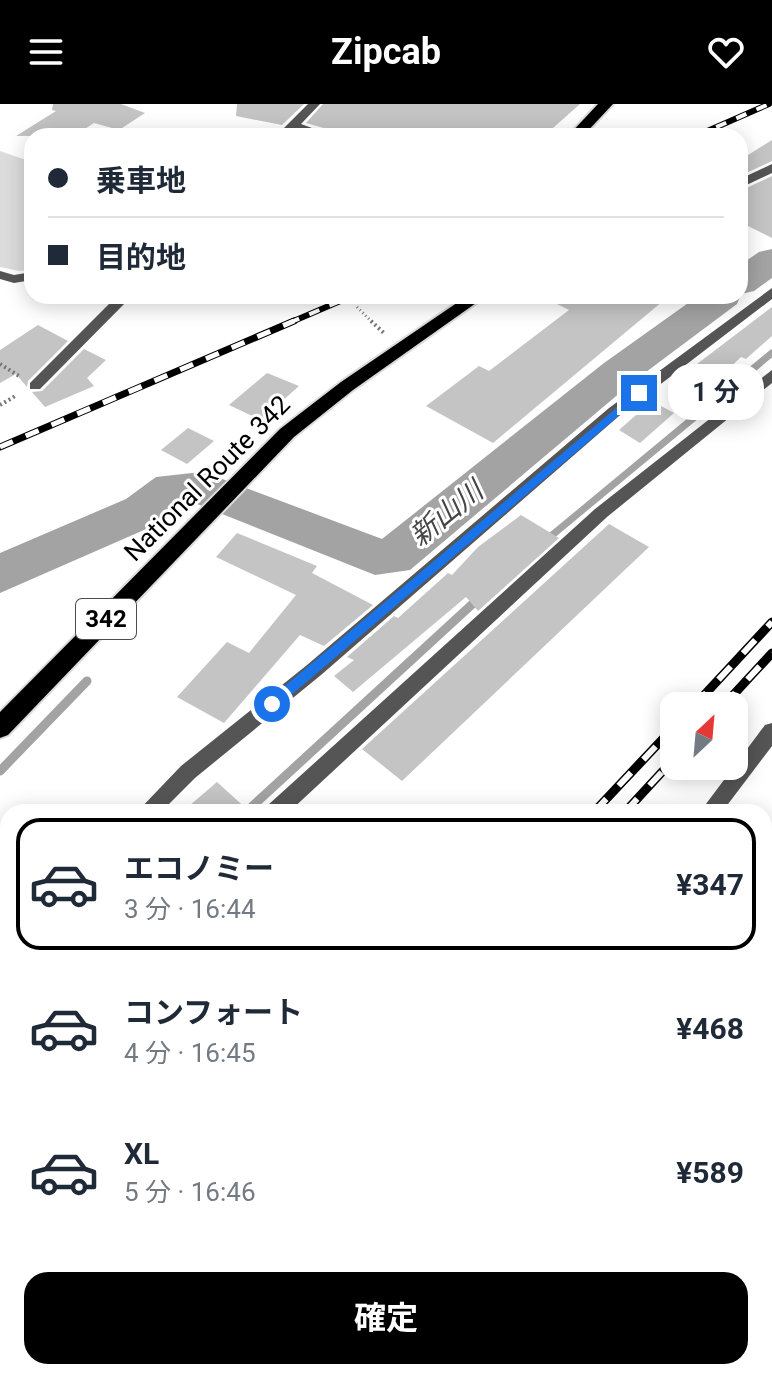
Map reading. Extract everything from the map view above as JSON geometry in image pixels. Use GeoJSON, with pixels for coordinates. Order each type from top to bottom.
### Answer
{"type":"FeatureCollection","features":[{"type":"Feature","properties":{"kind":"highway"},"geometry":{"type":"LineString","coordinates":[[583,128],[606,104]]}},
{"type":"Feature","properties":{"kind":"highway","name":"National Route 342"},"geometry":{"type":"LineString","coordinates":[[0,728],[259,462],[316,409],[466,304]]}},
{"type":"Feature","properties":{"kind":"street"},"geometry":{"type":"LineString","coordinates":[[289,128],[314,104]]}},
{"type":"Feature","properties":{"kind":"street"},"geometry":{"type":"LineString","coordinates":[[292,125],[302,128]]}},
{"type":"Feature","properties":{"kind":"street"},"geometry":{"type":"LineString","coordinates":[[748,180],[772,168]]}},
{"type":"Feature","properties":{"kind":"street"},"geometry":{"type":"LineString","coordinates":[[0,275],[14,279],[24,277]]}},
{"type":"Feature","properties":{"kind":"street"},"geometry":{"type":"LineString","coordinates":[[155,804],[188,772],[326,660],[614,412],[772,292]]}},
{"type":"Feature","properties":{"kind":"street"},"geometry":{"type":"LineString","coordinates":[[35,386],[117,304]]}},
{"type":"Feature","properties":{"kind":"street"},"geometry":{"type":"LineString","coordinates":[[284,804],[601,513],[772,375]]}},
{"type":"Feature","properties":{"kind":"street"},"geometry":{"type":"LineString","coordinates":[[716,804],[772,731]]}},
{"type":"Feature","properties":{"kind":"path"},"geometry":{"type":"LineString","coordinates":[[357,307],[389,338],[381,363]]}},
{"type":"Feature","properties":{"kind":"shaded area"},"geometry":{"type":"Polygon","coordinates":[[[0,151],[24,159],[24,271],[0,267],[0,151]]]}},
{"type":"Feature","properties":{"kind":"building"},"geometry":{"type":"Polygon","coordinates":[[[53,104],[121,104],[145,113],[122,128],[94,123],[86,128],[29,128],[56,111],[52,110],[53,104]]]}},
{"type":"Feature","properties":{"kind":"building"},"geometry":{"type":"Polygon","coordinates":[[[237,104],[304,104],[282,125],[236,116],[237,104]]]}},
{"type":"Feature","properties":{"kind":"building"},"geometry":{"type":"Polygon","coordinates":[[[323,104],[580,104],[553,128],[324,128],[306,123],[323,104]]]}},
{"type":"Feature","properties":{"kind":"building"},"geometry":{"type":"Polygon","coordinates":[[[772,140],[772,161],[748,172],[748,155],[772,140]]]}},
{"type":"Feature","properties":{"kind":"building"},"geometry":{"type":"Polygon","coordinates":[[[772,176],[772,238],[748,226],[748,187],[772,176]]]}},
{"type":"Feature","properties":{"kind":"building"},"geometry":{"type":"Polygon","coordinates":[[[557,304],[659,304],[493,443],[426,406],[479,366],[489,371],[569,310],[557,304]]]}},
{"type":"Feature","properties":{"kind":"building"},"geometry":{"type":"Polygon","coordinates":[[[772,307],[772,336],[746,359],[741,357],[722,375],[697,364],[772,307]]]}},
{"type":"Feature","properties":{"kind":"building"},"geometry":{"type":"Polygon","coordinates":[[[38,325],[68,341],[28,381],[27,387],[16,374],[0,383],[0,350],[38,325]]]}},
{"type":"Feature","properties":{"kind":"building"},"geometry":{"type":"Polygon","coordinates":[[[84,349],[106,360],[87,378],[94,386],[45,407],[32,392],[42,391],[84,349]]]}},
{"type":"Feature","properties":{"kind":"building"},"geometry":{"type":"Polygon","coordinates":[[[267,373],[299,386],[261,420],[229,405],[267,373]]]}},
{"type":"Feature","properties":{"kind":"building"},"geometry":{"type":"Polygon","coordinates":[[[652,401],[674,413],[640,443],[619,430],[652,401]]]}},
{"type":"Feature","properties":{"kind":"building"},"geometry":{"type":"Polygon","coordinates":[[[188,428],[214,441],[187,464],[161,450],[188,428]]]}},
{"type":"Feature","properties":{"kind":"building"},"geometry":{"type":"Polygon","coordinates":[[[521,515],[559,538],[478,611],[466,597],[353,692],[334,676],[354,660],[347,657],[394,616],[398,618],[448,573],[452,575],[478,547],[521,515]]]}},
{"type":"Feature","properties":{"kind":"building"},"geometry":{"type":"Polygon","coordinates":[[[609,524],[649,547],[402,781],[362,749],[609,524]]]}},
{"type":"Feature","properties":{"kind":"building"},"geometry":{"type":"Polygon","coordinates":[[[237,533],[317,566],[312,573],[373,605],[324,646],[300,635],[224,723],[177,697],[227,642],[249,653],[296,595],[216,557],[237,533]]]}},
{"type":"Feature","properties":{"kind":"building"},"geometry":{"type":"Polygon","coordinates":[[[217,782],[241,804],[191,804],[217,782]]]}},
{"type":"Feature","properties":{"kind":"waterway","name":"新山川"},"geometry":{"type":"LineString","coordinates":[[748,277],[772,260]]}},
{"type":"Feature","properties":{"kind":"waterway","name":"新山川"},"geometry":{"type":"LineString","coordinates":[[0,574],[143,511],[172,489],[201,488],[375,557],[393,557],[619,372],[712,304]]}},
{"type":"Feature","properties":{"kind":"waterway"},"geometry":{"type":"LineString","coordinates":[[545,541],[772,353]]}},
{"type":"Feature","properties":{"kind":"waterway"},"geometry":{"type":"LineString","coordinates":[[255,804],[479,598]]}},
{"type":"Feature","properties":{"kind":"waterway"},"geometry":{"type":"LineString","coordinates":[[0,771],[87,681]]}},
{"type":"Feature","properties":{"kind":"railway"},"geometry":{"type":"LineString","coordinates":[[714,128],[769,104]]}},
{"type":"Feature","properties":{"kind":"railway"},"geometry":{"type":"LineString","coordinates":[[289,323],[333,304]]}},
{"type":"Feature","properties":{"kind":"railway"},"geometry":{"type":"LineString","coordinates":[[0,447],[294,321]]}},
{"type":"Feature","properties":{"kind":"railway"},"geometry":{"type":"LineString","coordinates":[[707,692],[772,622]]}},
{"type":"Feature","properties":{"kind":"railway"},"geometry":{"type":"LineString","coordinates":[[736,692],[772,653]]}},
{"type":"Feature","properties":{"kind":"railway"},"geometry":{"type":"LineString","coordinates":[[602,804],[660,742]]}},
{"type":"Feature","properties":{"kind":"railway"},"geometry":{"type":"LineString","coordinates":[[632,804],[660,774]]}},
{"type":"Feature","properties":{"kind":"route"},"geometry":{"type":"LineString","coordinates":[[272,704],[639,393]]}}]}
